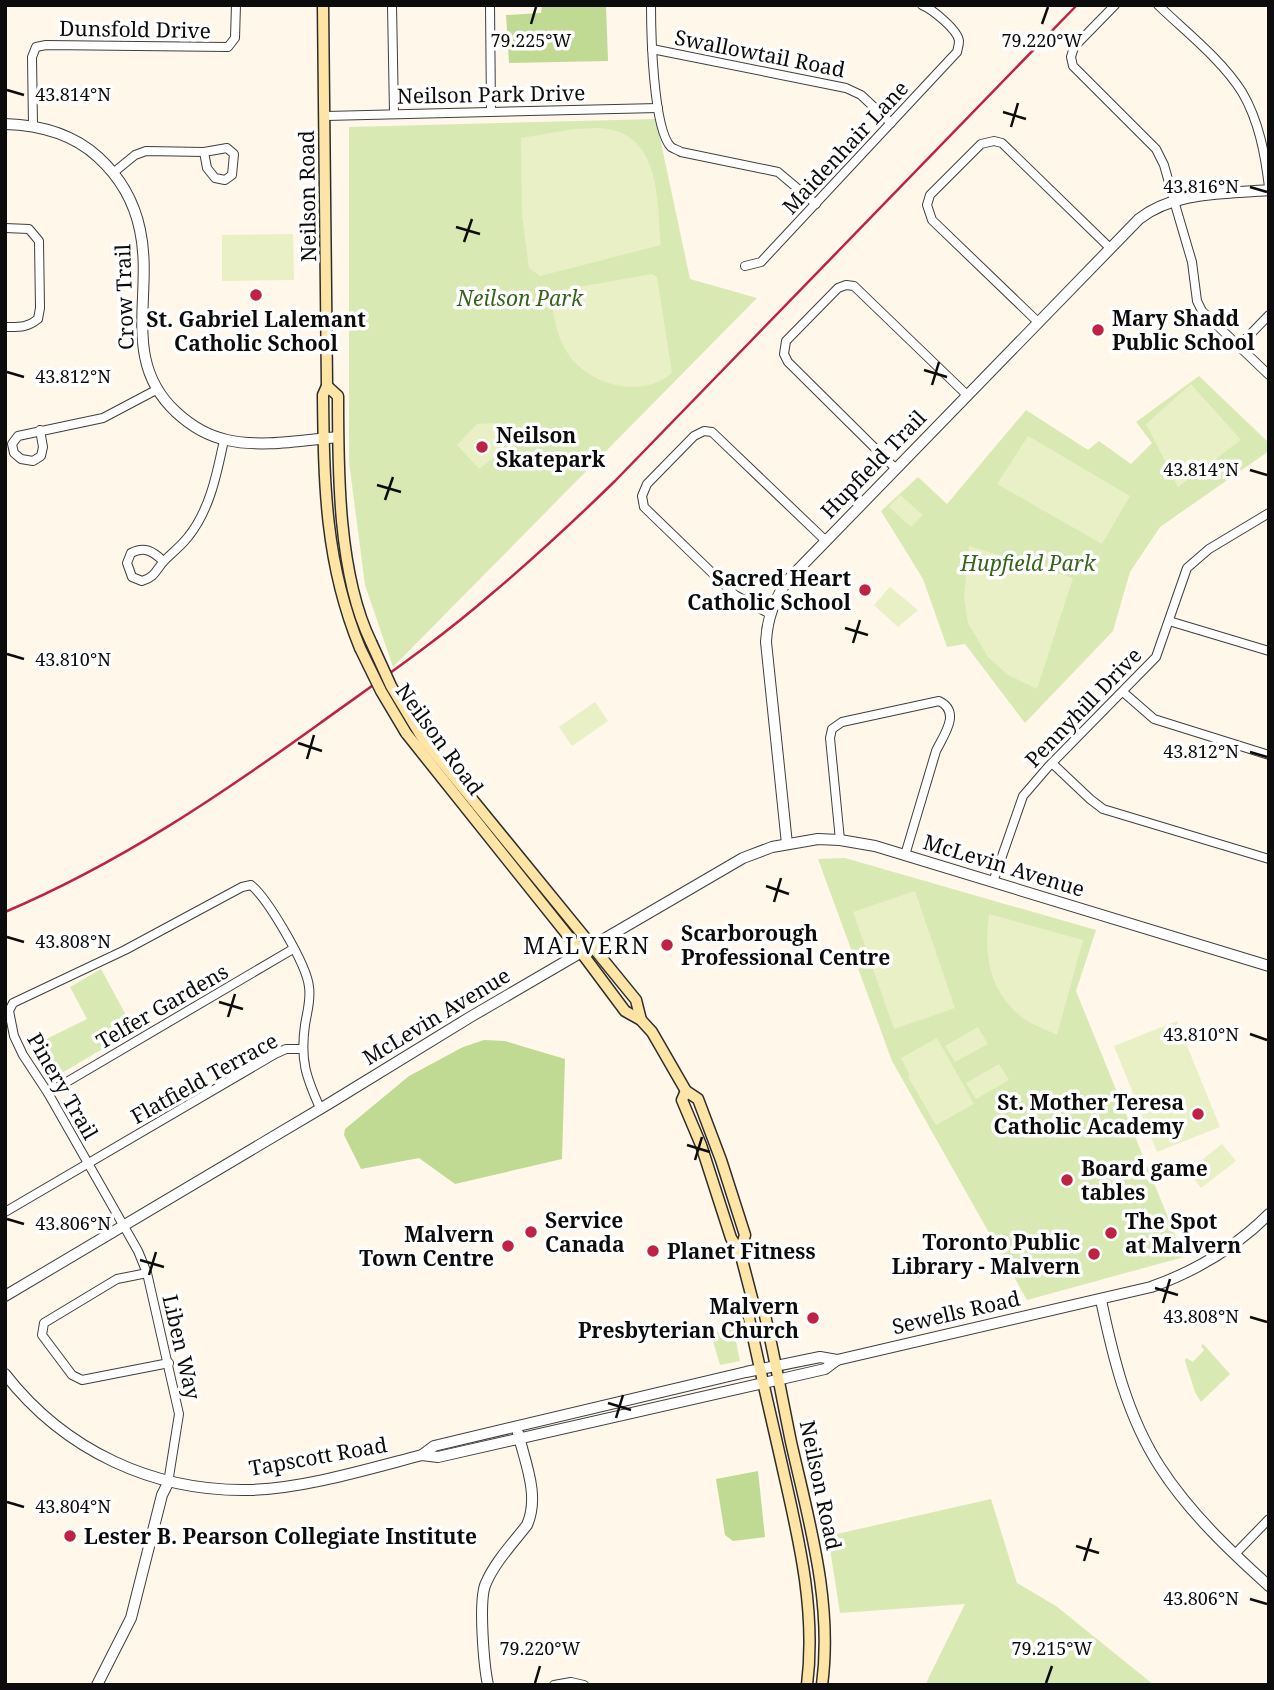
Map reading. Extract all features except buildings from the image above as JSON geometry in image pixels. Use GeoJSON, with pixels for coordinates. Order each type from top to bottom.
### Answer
{"type":"FeatureCollection","features":[{"type":"Feature","properties":{"kind":"main road","name":"Neilson Road"},"geometry":{"type":"LineString","coordinates":[[323,5],[327,386],[323,395],[323,438],[331,551],[339,590],[366,645],[391,685],[411,729],[625,1011],[641,1020]]}},
{"type":"Feature","properties":{"kind":"main road","name":"Neilson Road"},"geometry":{"type":"LineString","coordinates":[[327,386],[338,397],[344,539],[366,645]]}},
{"type":"Feature","properties":{"kind":"main road","name":"Neilson Road"},"geometry":{"type":"LineString","coordinates":[[411,729],[423,738],[636,1000],[641,1020],[668,1059],[685,1091],[698,1099],[745,1235],[740,1252]]}},
{"type":"Feature","properties":{"kind":"main road","name":"Neilson Road"},"geometry":{"type":"LineString","coordinates":[[685,1091],[682,1100],[710,1171],[731,1238],[740,1252],[753,1302],[764,1311],[822,1588],[822,1685]]}},
{"type":"Feature","properties":{"kind":"main road"},"geometry":{"type":"LineString","coordinates":[[710,1171],[723,1167]]}},
{"type":"Feature","properties":{"kind":"main road","name":"Neilson Road"},"geometry":{"type":"LineString","coordinates":[[753,1302],[748,1313],[799,1537],[807,1588],[810,1643],[807,1685]]}},
{"type":"Feature","properties":{"kind":"main road"},"geometry":{"type":"LineString","coordinates":[[778,1445],[791,1443]]}},
{"type":"Feature","properties":{"kind":"street","name":"Dunsfold Drive"},"geometry":{"type":"LineString","coordinates":[[33,126],[32,57],[36,47],[228,47],[235,38],[236,5]]}},
{"type":"Feature","properties":{"kind":"street"},"geometry":{"type":"LineString","coordinates":[[392,5],[394,114]]}},
{"type":"Feature","properties":{"kind":"street"},"geometry":{"type":"LineString","coordinates":[[490,5],[491,111]]}},
{"type":"Feature","properties":{"kind":"street"},"geometry":{"type":"LineString","coordinates":[[651,5],[658,108],[671,147],[681,152],[778,172],[816,204]]}},
{"type":"Feature","properties":{"kind":"street","name":"Maidenhair Lane"},"geometry":{"type":"LineString","coordinates":[[745,266],[761,262],[957,52],[959,40],[948,25],[922,5]]}},
{"type":"Feature","properties":{"kind":"street"},"geometry":{"type":"LineString","coordinates":[[1115,5],[1074,47],[1071,60],[1075,70],[1156,149],[1164,165],[1192,262],[1198,302],[1202,311],[1269,375]]}},
{"type":"Feature","properties":{"kind":"street"},"geometry":{"type":"LineString","coordinates":[[1158,5],[1227,73],[1242,93],[1253,115],[1263,148],[1269,188]]}},
{"type":"Feature","properties":{"kind":"street","name":"Swallowtail Road"},"geometry":{"type":"LineString","coordinates":[[652,49],[846,88],[861,95],[891,123]]}},
{"type":"Feature","properties":{"kind":"street","name":"Neilson Park Drive"},"geometry":{"type":"LineString","coordinates":[[326,116],[658,108]]}},
{"type":"Feature","properties":{"kind":"street","name":"Crow Trail"},"geometry":{"type":"LineString","coordinates":[[5,124],[33,126],[56,132],[88,148],[113,173],[132,203],[140,231],[143,259],[142,344],[149,376],[156,390],[189,423],[224,440],[251,443],[338,438]]}},
{"type":"Feature","properties":{"kind":"street"},"geometry":{"type":"LineString","coordinates":[[1039,323],[932,220],[927,205],[930,195],[981,144],[994,141],[1002,143],[1110,248]]}},
{"type":"Feature","properties":{"kind":"street"},"geometry":{"type":"LineString","coordinates":[[113,173],[135,155],[146,151],[204,152],[227,148],[233,154],[232,175],[225,180],[215,178],[207,168],[204,152]]}},
{"type":"Feature","properties":{"kind":"street","name":"Hupfield Trail"},"geometry":{"type":"LineString","coordinates":[[786,844],[766,642],[770,614],[788,580],[1110,248],[1150,211],[1173,201],[1269,188]]}},
{"type":"Feature","properties":{"kind":"street"},"geometry":{"type":"LineString","coordinates":[[5,228],[29,229],[39,241],[40,308],[38,319],[31,325],[5,327]]}},
{"type":"Feature","properties":{"kind":"street"},"geometry":{"type":"LineString","coordinates":[[896,469],[786,359],[783,349],[786,341],[838,288],[855,286],[967,395]]}},
{"type":"Feature","properties":{"kind":"street"},"geometry":{"type":"LineString","coordinates":[[1239,346],[1269,315]]}},
{"type":"Feature","properties":{"kind":"street"},"geometry":{"type":"LineString","coordinates":[[40,430],[103,418],[156,390]]}},
{"type":"Feature","properties":{"kind":"street"},"geometry":{"type":"LineString","coordinates":[[770,614],[735,595],[644,507],[642,496],[647,484],[694,436],[702,432],[712,432],[826,541]]}},
{"type":"Feature","properties":{"kind":"street"},"geometry":{"type":"LineString","coordinates":[[163,561],[153,551],[139,549],[131,553],[127,563],[132,577],[142,581],[150,579],[157,573],[163,561],[188,537],[204,513],[224,440]]}},
{"type":"Feature","properties":{"kind":"street","name":"Pennyhill Drive"},"geometry":{"type":"LineString","coordinates":[[993,882],[1023,796],[1156,657],[1182,578],[1192,561],[1269,513]]}},
{"type":"Feature","properties":{"kind":"street"},"geometry":{"type":"LineString","coordinates":[[1169,621],[1269,651]]}},
{"type":"Feature","properties":{"kind":"street"},"geometry":{"type":"LineString","coordinates":[[1123,692],[1154,719],[1269,755]]}},
{"type":"Feature","properties":{"kind":"street"},"geometry":{"type":"LineString","coordinates":[[840,840],[830,738],[832,729],[842,722],[937,701],[948,707],[951,717],[944,739],[936,751],[905,855]]}},
{"type":"Feature","properties":{"kind":"street"},"geometry":{"type":"LineString","coordinates":[[1052,763],[1103,809],[1269,859]]}},
{"type":"Feature","properties":{"kind":"street","name":"McLevin Avenue"},"geometry":{"type":"LineString","coordinates":[[5,1296],[592,945],[743,858],[786,844],[818,839],[875,846],[1269,966]]}},
{"type":"Feature","properties":{"kind":"street","name":"Pinery Trail"},"geometry":{"type":"LineString","coordinates":[[122,1226],[14,1036],[8,1015],[13,1003],[116,955],[242,887],[251,886],[261,893],[308,978],[310,1001],[303,1049],[306,1077],[320,1108]]}},
{"type":"Feature","properties":{"kind":"street","name":"Telfer Gardens"},"geometry":{"type":"LineString","coordinates":[[48,1093],[293,949]]}},
{"type":"Feature","properties":{"kind":"street","name":"Flatfield Terrace"},"geometry":{"type":"LineString","coordinates":[[5,1212],[275,1054],[286,1049],[303,1049]]}},
{"type":"Feature","properties":{"kind":"street","name":"Sewells Road"},"geometry":{"type":"LineString","coordinates":[[776,1367],[820,1357],[837,1360],[1151,1287],[1181,1277],[1232,1247],[1269,1214]]}},
{"type":"Feature","properties":{"kind":"street","name":"Liben Way"},"geometry":{"type":"LineString","coordinates":[[122,1226],[138,1251],[147,1273],[180,1414],[168,1482]]}},
{"type":"Feature","properties":{"kind":"street"},"geometry":{"type":"LineString","coordinates":[[147,1273],[117,1279],[44,1323],[42,1335],[72,1374],[82,1380],[169,1363]]}},
{"type":"Feature","properties":{"kind":"street"},"geometry":{"type":"LineString","coordinates":[[1101,1300],[1121,1383],[1158,1464],[1191,1508],[1269,1586]]}},
{"type":"Feature","properties":{"kind":"street","name":"Sewells Road"},"geometry":{"type":"LineString","coordinates":[[779,1380],[825,1369],[837,1360]]}},
{"type":"Feature","properties":{"kind":"street","name":"Tapscott Road"},"geometry":{"type":"LineString","coordinates":[[5,1374],[53,1426],[91,1451],[144,1475],[168,1482],[226,1489],[274,1488],[422,1455],[438,1457],[518,1433],[776,1367]]}},
{"type":"Feature","properties":{"kind":"street","name":"Tapscott Road"},"geometry":{"type":"LineString","coordinates":[[518,1433],[779,1380]]}},
{"type":"Feature","properties":{"kind":"street"},"geometry":{"type":"LineString","coordinates":[[488,1685],[483,1620],[485,1584],[527,1525],[533,1507],[518,1433]]}},
{"type":"Feature","properties":{"kind":"street"},"geometry":{"type":"LineString","coordinates":[[97,1685],[131,1618],[162,1495],[168,1482]]}},
{"type":"Feature","properties":{"kind":"street"},"geometry":{"type":"LineString","coordinates":[[1236,1553],[1269,1519]]}},
{"type":"Feature","properties":{"kind":"street"},"geometry":{"type":"LineString","coordinates":[[554,1685],[571,1682],[584,1685]]}},
{"type":"Feature","properties":{"kind":"green space"},"geometry":{"type":"Polygon","coordinates":[[[542,5],[606,5],[608,61],[509,63],[506,15],[541,13],[542,5]]]}},
{"type":"Feature","properties":{"kind":"green space","name":"Neilson Park"},"geometry":{"type":"Polygon","coordinates":[[[656,119],[690,279],[757,298],[393,667],[365,585],[349,462],[349,127],[656,119]]]}},
{"type":"Feature","properties":{"kind":"green space"},"geometry":{"type":"Polygon","coordinates":[[[599,128],[619,132],[634,141],[645,154],[656,189],[661,245],[540,276],[529,268],[522,216],[521,138],[599,128]]]}},
{"type":"Feature","properties":{"kind":"green space"},"geometry":{"type":"Polygon","coordinates":[[[293,234],[294,280],[222,281],[222,235],[293,234]]]}},
{"type":"Feature","properties":{"kind":"green space"},"geometry":{"type":"Polygon","coordinates":[[[652,274],[657,277],[672,373],[644,386],[614,385],[599,379],[574,361],[565,349],[555,321],[550,292],[652,274]]]}},
{"type":"Feature","properties":{"kind":"green space","name":"Hupfield Park"},"geometry":{"type":"Polygon","coordinates":[[[1199,376],[1269,443],[1269,451],[1160,527],[1130,572],[1113,631],[1025,723],[965,644],[947,647],[923,579],[881,511],[918,477],[947,504],[1026,410],[1088,450],[1099,441],[1131,464],[1152,443],[1136,422],[1199,376]]]}},
{"type":"Feature","properties":{"kind":"green space"},"geometry":{"type":"Polygon","coordinates":[[[1191,384],[1241,440],[1178,487],[1146,424],[1191,384]]]}},
{"type":"Feature","properties":{"kind":"green space","name":"Neilson Skatepark"},"geometry":{"type":"Polygon","coordinates":[[[493,423],[504,437],[504,450],[479,469],[457,445],[477,424],[493,423]]]}},
{"type":"Feature","properties":{"kind":"green space"},"geometry":{"type":"Polygon","coordinates":[[[1028,436],[1130,496],[1102,544],[997,484],[1028,436]]]}},
{"type":"Feature","properties":{"kind":"green space"},"geometry":{"type":"Polygon","coordinates":[[[900,495],[923,515],[911,527],[889,507],[900,495]]]}},
{"type":"Feature","properties":{"kind":"green space"},"geometry":{"type":"Polygon","coordinates":[[[969,546],[1073,578],[1037,689],[1008,675],[988,657],[968,623],[964,597],[969,546]]]}},
{"type":"Feature","properties":{"kind":"green space"},"geometry":{"type":"Polygon","coordinates":[[[890,587],[918,610],[898,627],[874,605],[890,587]]]}},
{"type":"Feature","properties":{"kind":"green space"},"geometry":{"type":"Polygon","coordinates":[[[595,702],[608,721],[572,746],[559,727],[595,702]]]}},
{"type":"Feature","properties":{"kind":"green space"},"geometry":{"type":"Polygon","coordinates":[[[845,858],[1096,930],[1076,991],[1184,1257],[1027,1300],[892,1061],[818,859],[845,858]]]}},
{"type":"Feature","properties":{"kind":"green space"},"geometry":{"type":"Polygon","coordinates":[[[915,891],[955,1008],[894,1029],[853,912],[915,891]]]}},
{"type":"Feature","properties":{"kind":"green space"},"geometry":{"type":"Polygon","coordinates":[[[989,914],[1083,940],[1057,1035],[1023,1018],[1002,996],[988,957],[989,914]]]}},
{"type":"Feature","properties":{"kind":"green space"},"geometry":{"type":"Polygon","coordinates":[[[101,969],[134,1030],[52,1079],[45,1077],[28,1048],[87,1019],[70,987],[101,969]]]}},
{"type":"Feature","properties":{"kind":"green space"},"geometry":{"type":"Polygon","coordinates":[[[1177,1021],[1220,1127],[1157,1152],[1114,1046],[1177,1021]]]}},
{"type":"Feature","properties":{"kind":"green space"},"geometry":{"type":"Polygon","coordinates":[[[978,1027],[988,1044],[955,1062],[945,1046],[978,1027]]]}},
{"type":"Feature","properties":{"kind":"green space"},"geometry":{"type":"Polygon","coordinates":[[[937,1038],[974,1104],[936,1125],[908,1077],[910,1076],[901,1058],[937,1038]]]}},
{"type":"Feature","properties":{"kind":"green space"},"geometry":{"type":"Polygon","coordinates":[[[484,1040],[505,1041],[565,1059],[562,1159],[455,1184],[419,1158],[361,1169],[344,1135],[345,1129],[409,1076],[463,1047],[484,1040]]]}},
{"type":"Feature","properties":{"kind":"green space"},"geometry":{"type":"Polygon","coordinates":[[[999,1064],[1009,1080],[976,1099],[966,1083],[999,1064]]]}},
{"type":"Feature","properties":{"kind":"green space"},"geometry":{"type":"Polygon","coordinates":[[[1222,1144],[1236,1161],[1201,1188],[1188,1171],[1222,1144]]]}},
{"type":"Feature","properties":{"kind":"green space"},"geometry":{"type":"Polygon","coordinates":[[[733,1327],[740,1361],[720,1365],[711,1334],[733,1327]]]}},
{"type":"Feature","properties":{"kind":"green space"},"geometry":{"type":"Polygon","coordinates":[[[1203,1344],[1230,1374],[1201,1402],[1185,1361],[1186,1358],[1193,1362],[1204,1350],[1201,1346],[1203,1344]]]}},
{"type":"Feature","properties":{"kind":"green space"},"geometry":{"type":"Polygon","coordinates":[[[758,1471],[765,1537],[733,1541],[725,1535],[716,1479],[758,1471]]]}},
{"type":"Feature","properties":{"kind":"green space"},"geometry":{"type":"Polygon","coordinates":[[[991,1499],[1017,1583],[1056,1606],[1154,1685],[925,1685],[965,1604],[840,1613],[828,1536],[991,1499]]]}},
{"type":"Feature","properties":{"kind":"railway"},"geometry":{"type":"LineString","coordinates":[[5,912],[89,872],[168,827],[282,751],[406,662],[489,596],[615,481],[1077,5]]}},
{"type":"Feature","properties":{"kind":"place","name":"St. Gabriel Lalemant Catholic School"},"geometry":{"type":"Point","coordinates":[256,295]}},
{"type":"Feature","properties":{"kind":"place","name":"Mary Shadd Public School"},"geometry":{"type":"Point","coordinates":[1098,330]}},
{"type":"Feature","properties":{"kind":"place","name":"Neilson Skatepark"},"geometry":{"type":"Point","coordinates":[482,447]}},
{"type":"Feature","properties":{"kind":"place","name":"Sacred Heart Catholic School"},"geometry":{"type":"Point","coordinates":[865,590]}},
{"type":"Feature","properties":{"kind":"place","name":"Scarborough Professional Centre"},"geometry":{"type":"Point","coordinates":[667,945]}},
{"type":"Feature","properties":{"kind":"place","name":"St. Mother Teresa Catholic Academy"},"geometry":{"type":"Point","coordinates":[1198,1114]}},
{"type":"Feature","properties":{"kind":"place","name":"Board game tables"},"geometry":{"type":"Point","coordinates":[1067,1180]}},
{"type":"Feature","properties":{"kind":"place","name":"Service Canada"},"geometry":{"type":"Point","coordinates":[531,1232]}},
{"type":"Feature","properties":{"kind":"place","name":"The Spot at Malvern"},"geometry":{"type":"Point","coordinates":[1111,1233]}},
{"type":"Feature","properties":{"kind":"place","name":"Malvern Town Centre"},"geometry":{"type":"Point","coordinates":[508,1246]}},
{"type":"Feature","properties":{"kind":"place","name":"Planet Fitness"},"geometry":{"type":"Point","coordinates":[653,1251]}},
{"type":"Feature","properties":{"kind":"place","name":"Toronto Public Library - Malvern"},"geometry":{"type":"Point","coordinates":[1094,1254]}},
{"type":"Feature","properties":{"kind":"place","name":"Malvern Presbyterian Church"},"geometry":{"type":"Point","coordinates":[813,1318]}},
{"type":"Feature","properties":{"kind":"place","name":"Lester B. Pearson Collegiate Institute"},"geometry":{"type":"Point","coordinates":[70,1536]}},
{"type":"Feature","properties":{"kind":"district","name":"MALVERN"},"geometry":{"type":"Point","coordinates":[587,945]}}]}
